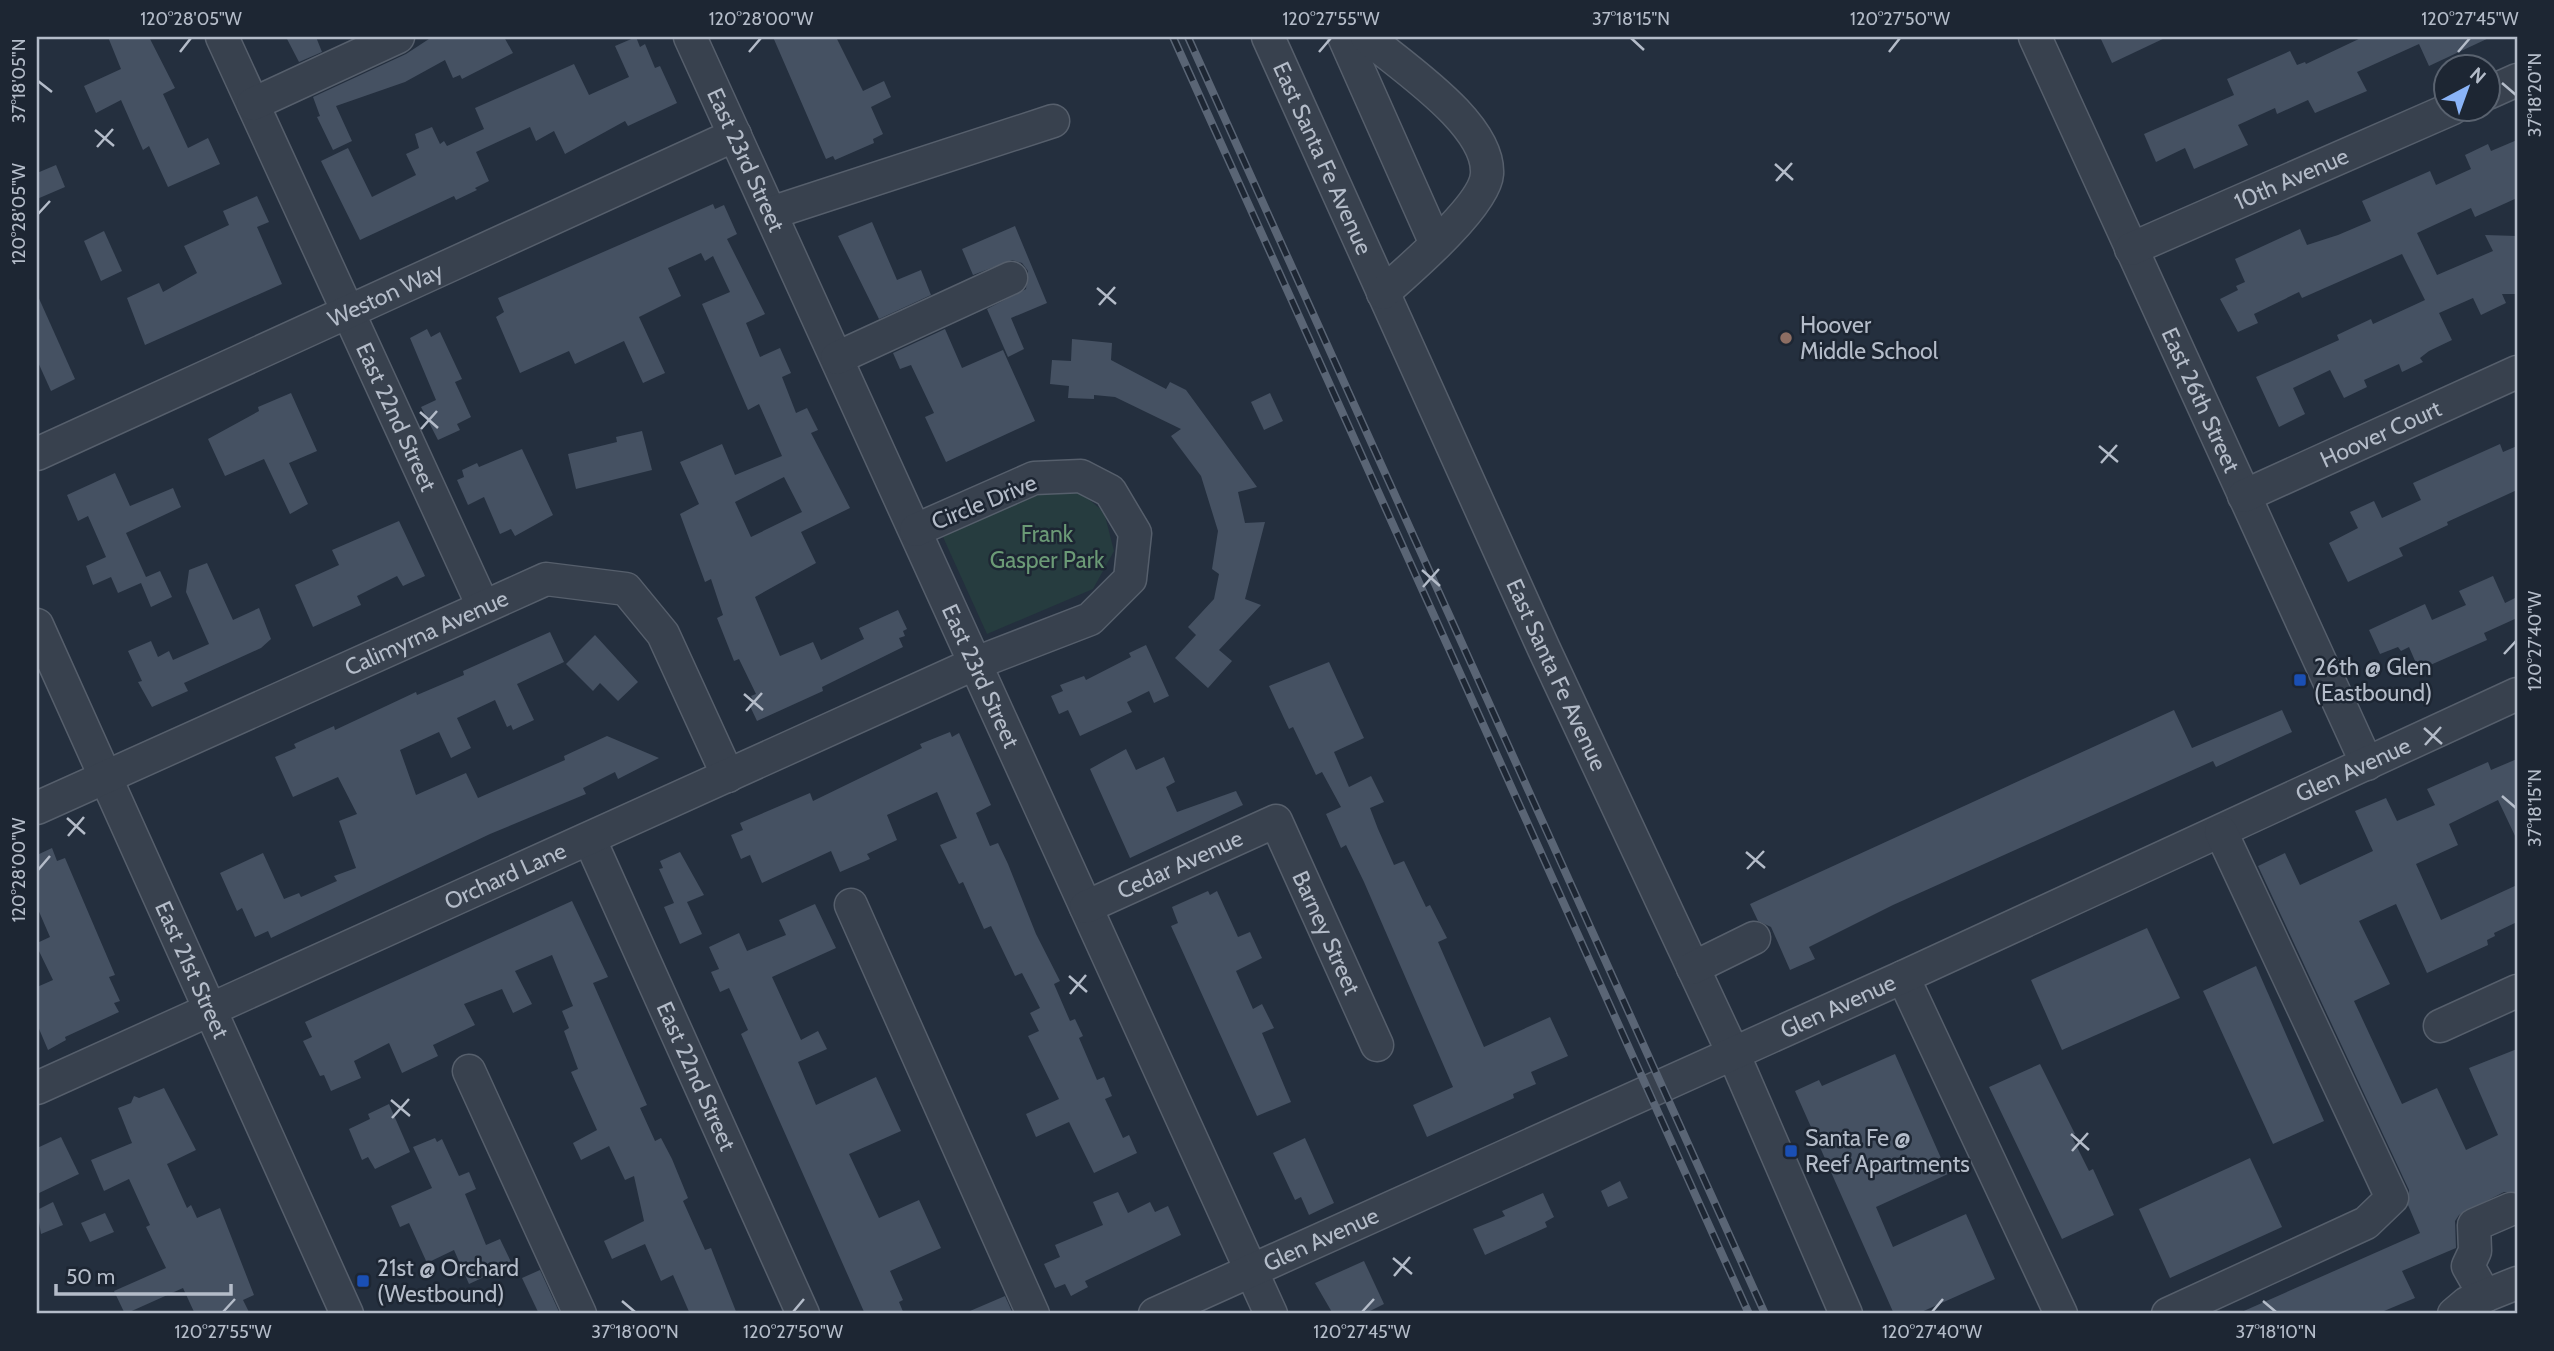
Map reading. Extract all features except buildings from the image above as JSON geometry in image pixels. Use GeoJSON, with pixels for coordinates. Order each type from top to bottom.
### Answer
{"type":"FeatureCollection","features":[{"type":"Feature","properties":{"kind":"street","name":"East 22nd Street"},"geometry":{"type":"LineString","coordinates":[[222,37],[483,607]]}},
{"type":"Feature","properties":{"kind":"street"},"geometry":{"type":"LineString","coordinates":[[253,104],[398,37]]}},
{"type":"Feature","properties":{"kind":"street","name":"East 23rd Street"},"geometry":{"type":"LineString","coordinates":[[691,37],[1271,1314]]}},
{"type":"Feature","properties":{"kind":"street","name":"East Santa Fe Avenue"},"geometry":{"type":"LineString","coordinates":[[1268,37],[1732,1053],[1846,1314]]}},
{"type":"Feature","properties":{"kind":"street"},"geometry":{"type":"LineString","coordinates":[[1344,37],[1436,244]]}},
{"type":"Feature","properties":{"kind":"street"},"geometry":{"type":"LineString","coordinates":[[1367,37],[1466,121],[1484,152],[1487,175],[1475,202],[1436,244],[1383,293]]}},
{"type":"Feature","properties":{"kind":"street","name":"East 26th Street"},"geometry":{"type":"LineString","coordinates":[[2035,37],[2367,764]]}},
{"type":"Feature","properties":{"kind":"street","name":"10th Avenue"},"geometry":{"type":"LineString","coordinates":[[2132,249],[2432,117]]}},
{"type":"Feature","properties":{"kind":"street"},"geometry":{"type":"LineString","coordinates":[[771,213],[1053,121]]}},
{"type":"Feature","properties":{"kind":"street","name":"Weston Way"},"geometry":{"type":"LineString","coordinates":[[37,454],[735,135]]}},
{"type":"Feature","properties":{"kind":"street"},"geometry":{"type":"LineString","coordinates":[[837,358],[1010,278]]}},
{"type":"Feature","properties":{"kind":"street","name":"Hoover Court"},"geometry":{"type":"LineString","coordinates":[[2244,496],[2517,372]]}},
{"type":"Feature","properties":{"kind":"street","name":"Circle Drive"},"geometry":{"type":"LineString","coordinates":[[916,530],[1034,478],[1082,476],[1110,491],[1135,533],[1130,579],[1090,619],[976,663]]}},
{"type":"Feature","properties":{"kind":"street","name":"Calimyrna Avenue"},"geometry":{"type":"LineString","coordinates":[[37,808],[546,579],[626,589],[663,634],[728,776]]}},
{"type":"Feature","properties":{"kind":"street","name":"East 21st Street"},"geometry":{"type":"LineString","coordinates":[[37,625],[347,1314]]}},
{"type":"Feature","properties":{"kind":"street","name":"Orchard Lane"},"geometry":{"type":"LineString","coordinates":[[37,1088],[976,663]]}},
{"type":"Feature","properties":{"kind":"street","name":"Glen Avenue"},"geometry":{"type":"LineString","coordinates":[[1155,1314],[1903,977],[2517,694]]}},
{"type":"Feature","properties":{"kind":"street","name":"Cedar Avenue"},"geometry":{"type":"LineString","coordinates":[[1086,907],[1276,821]]}},
{"type":"Feature","properties":{"kind":"street","name":"Barney Street"},"geometry":{"type":"LineString","coordinates":[[1276,821],[1377,1045]]}},
{"type":"Feature","properties":{"kind":"street"},"geometry":{"type":"LineString","coordinates":[[2168,1314],[2366,1223],[2392,1198],[2221,832]]}},
{"type":"Feature","properties":{"kind":"street","name":"East 22nd Street"},"geometry":{"type":"LineString","coordinates":[[590,840],[803,1314]]}},
{"type":"Feature","properties":{"kind":"street"},"geometry":{"type":"LineString","coordinates":[[851,905],[1034,1314]]}},
{"type":"Feature","properties":{"kind":"street"},"geometry":{"type":"LineString","coordinates":[[1693,968],[1754,938]]}},
{"type":"Feature","properties":{"kind":"street"},"geometry":{"type":"LineString","coordinates":[[1903,977],[2062,1314]]}},
{"type":"Feature","properties":{"kind":"street"},"geometry":{"type":"LineString","coordinates":[[2440,1026],[2517,991]]}},
{"type":"Feature","properties":{"kind":"street"},"geometry":{"type":"LineString","coordinates":[[469,1071],[580,1314]]}},
{"type":"Feature","properties":{"kind":"street"},"geometry":{"type":"LineString","coordinates":[[2511,1209],[2474,1225],[2475,1251],[2469,1266],[2469,1305],[2517,1283]]}},
{"type":"Feature","properties":{"kind":"green space","name":"Frank Gasper Park"},"geometry":{"type":"Polygon","coordinates":[[[1042,488],[1075,488],[1104,512],[1114,551],[1093,589],[987,634],[943,537],[1042,488]]]}},
{"type":"Feature","properties":{"kind":"railway"},"geometry":{"type":"LineString","coordinates":[[1173,37],[1749,1314]]}},
{"type":"Feature","properties":{"kind":"railway"},"geometry":{"type":"LineString","coordinates":[[1188,37],[1765,1314]]}},
{"type":"Feature","properties":{"kind":"place","name":"Hoover Middle School"},"geometry":{"type":"Point","coordinates":[1786,338]}},
{"type":"Feature","properties":{"kind":"place","name":"26th @ Glen (Eastbound)"},"geometry":{"type":"Point","coordinates":[2300,680]}},
{"type":"Feature","properties":{"kind":"place","name":"Santa Fe @ Reef Apartments"},"geometry":{"type":"Point","coordinates":[1791,1151]}},
{"type":"Feature","properties":{"kind":"place","name":"21st @ Orchard (Westbound)"},"geometry":{"type":"Point","coordinates":[363,1281]}}]}
